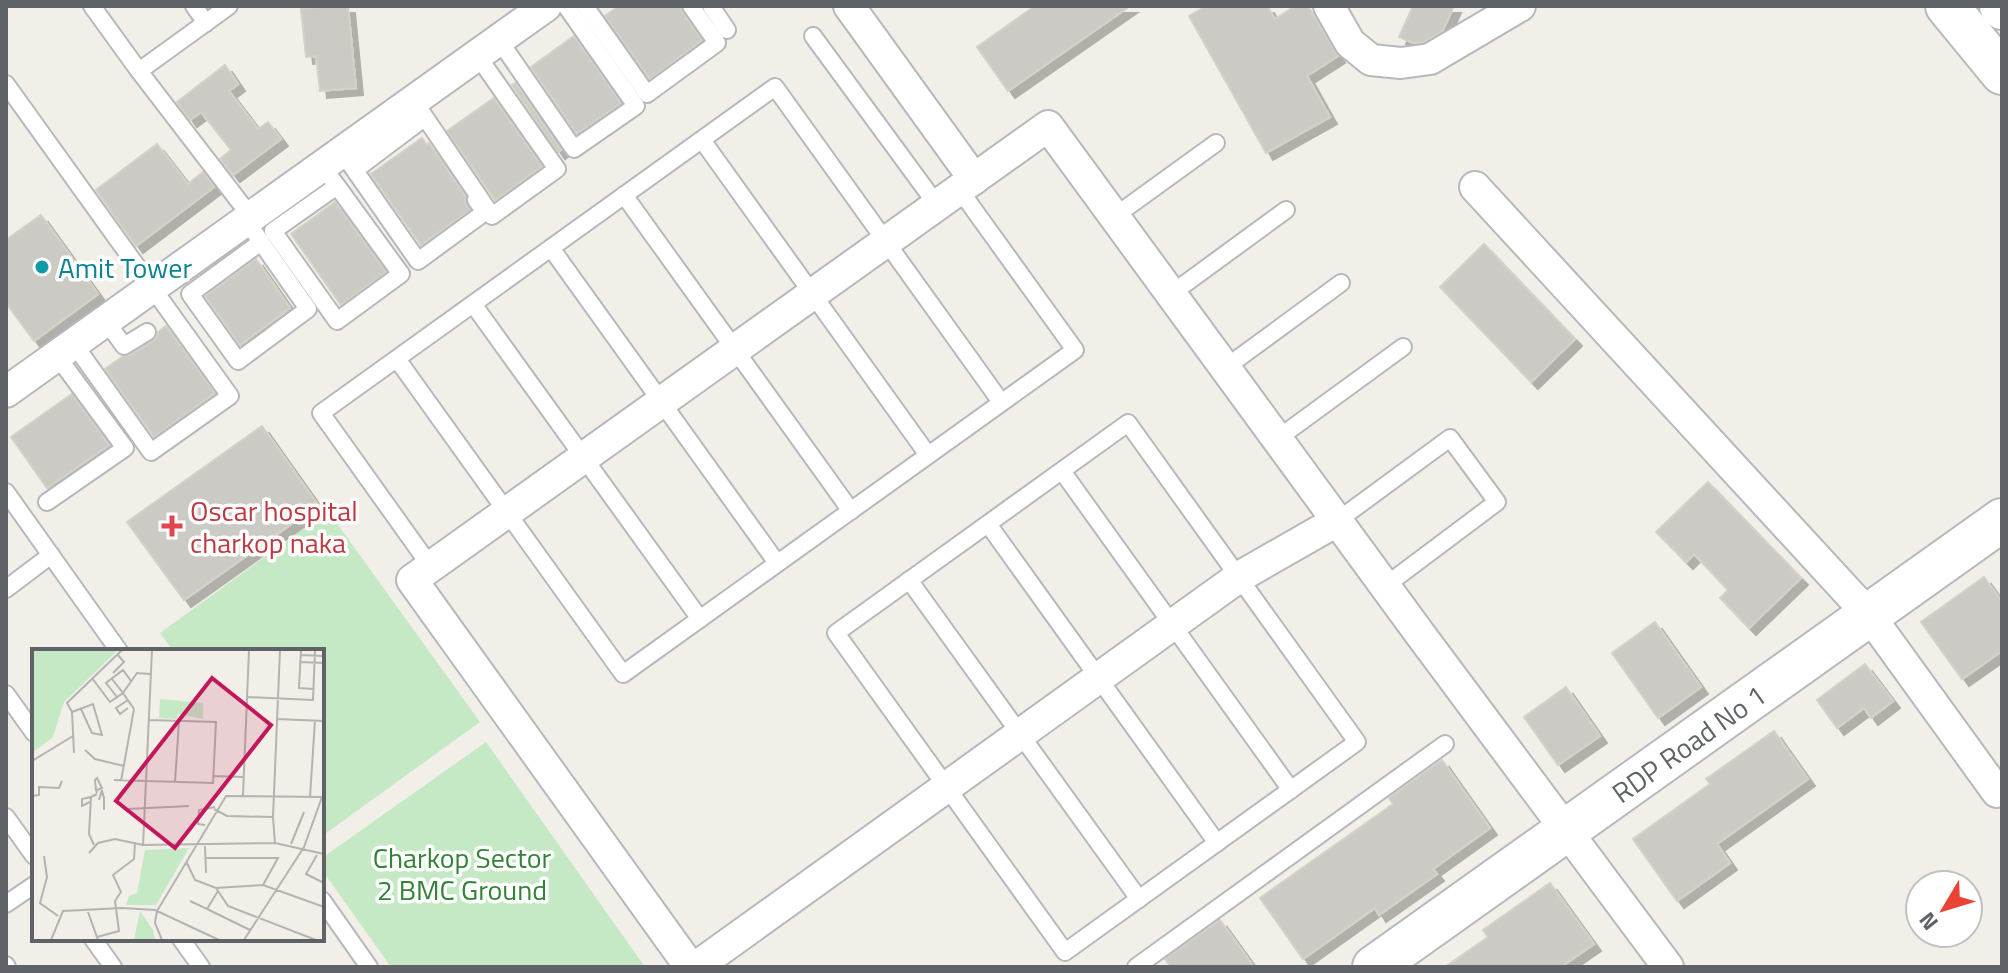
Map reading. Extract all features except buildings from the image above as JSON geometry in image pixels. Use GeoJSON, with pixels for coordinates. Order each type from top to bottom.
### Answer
{"type":"FeatureCollection","features":[{"type":"Feature","properties":{"kind":"street"},"geometry":{"type":"LineString","coordinates":[[6,392],[152,287],[339,168],[488,48],[546,6]]}},
{"type":"Feature","properties":{"kind":"street"},"geometry":{"type":"LineString","coordinates":[[849,6],[957,191]]}},
{"type":"Feature","properties":{"kind":"street"},"geometry":{"type":"LineString","coordinates":[[1329,6],[1350,43],[1371,60],[1401,63],[1430,59],[1520,6]]}},
{"type":"Feature","properties":{"kind":"street"},"geometry":{"type":"LineString","coordinates":[[1947,6],[2002,73]]}},
{"type":"Feature","properties":{"kind":"street"},"geometry":{"type":"LineString","coordinates":[[690,967],[412,580],[1048,126],[1668,967]]}},
{"type":"Feature","properties":{"kind":"street"},"geometry":{"type":"LineString","coordinates":[[1475,187],[1869,615],[1997,792]]}},
{"type":"Feature","properties":{"kind":"street","name":"RDP Road No 1"},"geometry":{"type":"LineString","coordinates":[[1374,967],[2002,520]]}},
{"type":"Feature","properties":{"kind":"street"},"geometry":{"type":"LineString","coordinates":[[696,967],[1239,577],[1337,521]]}},
{"type":"Feature","properties":{"kind":"lane"},"geometry":{"type":"LineString","coordinates":[[92,6],[252,226],[308,309],[238,361],[190,294],[252,226]]}},
{"type":"Feature","properties":{"kind":"lane"},"geometry":{"type":"LineString","coordinates":[[194,6],[206,23]]}},
{"type":"Feature","properties":{"kind":"lane"},"geometry":{"type":"LineString","coordinates":[[139,71],[229,6]]}},
{"type":"Feature","properties":{"kind":"lane"},"geometry":{"type":"LineString","coordinates":[[488,48],[574,149],[636,106],[566,6]]}},
{"type":"Feature","properties":{"kind":"lane"},"geometry":{"type":"LineString","coordinates":[[585,6],[647,94],[717,43],[691,6]]}},
{"type":"Feature","properties":{"kind":"lane"},"geometry":{"type":"LineString","coordinates":[[711,6],[727,30]]}},
{"type":"Feature","properties":{"kind":"lane"},"geometry":{"type":"LineString","coordinates":[[397,359],[623,674],[1075,350],[957,191],[813,36]]}},
{"type":"Feature","properties":{"kind":"lane"},"geometry":{"type":"LineString","coordinates":[[414,109],[492,216],[557,169],[488,48]]}},
{"type":"Feature","properties":{"kind":"lane"},"geometry":{"type":"LineString","coordinates":[[6,84],[230,396],[151,452],[66,350]]}},
{"type":"Feature","properties":{"kind":"lane"},"geometry":{"type":"LineString","coordinates":[[431,567],[321,413],[775,87],[1001,402]]}},
{"type":"Feature","properties":{"kind":"lane"},"geometry":{"type":"LineString","coordinates":[[339,168],[418,261],[485,212],[414,109]]}},
{"type":"Feature","properties":{"kind":"lane"},"geometry":{"type":"LineString","coordinates":[[702,140],[928,455]]}},
{"type":"Feature","properties":{"kind":"lane"},"geometry":{"type":"LineString","coordinates":[[1115,216],[1216,143]]}},
{"type":"Feature","properties":{"kind":"lane"},"geometry":{"type":"LineString","coordinates":[[339,168],[401,274],[337,321],[273,231],[339,168]]}},
{"type":"Feature","properties":{"kind":"lane"},"geometry":{"type":"LineString","coordinates":[[624,195],[851,511]]}},
{"type":"Feature","properties":{"kind":"lane"},"geometry":{"type":"LineString","coordinates":[[1171,294],[1286,210]]}},
{"type":"Feature","properties":{"kind":"lane"},"geometry":{"type":"LineString","coordinates":[[551,248],[777,563]]}},
{"type":"Feature","properties":{"kind":"lane"},"geometry":{"type":"LineString","coordinates":[[1225,368],[1341,283]]}},
{"type":"Feature","properties":{"kind":"lane"},"geometry":{"type":"LineString","coordinates":[[473,304],[700,619]]}},
{"type":"Feature","properties":{"kind":"lane"},"geometry":{"type":"LineString","coordinates":[[106,321],[124,346],[147,332]]}},
{"type":"Feature","properties":{"kind":"lane"},"geometry":{"type":"LineString","coordinates":[[1277,439],[1403,347]]}},
{"type":"Feature","properties":{"kind":"lane"},"geometry":{"type":"LineString","coordinates":[[47,502],[125,448],[66,350]]}},
{"type":"Feature","properties":{"kind":"lane"},"geometry":{"type":"LineString","coordinates":[[1128,423],[1357,742],[1065,952],[836,633],[988,524],[1128,423]]}},
{"type":"Feature","properties":{"kind":"lane"},"geometry":{"type":"LineString","coordinates":[[1337,521],[1450,438],[1460,451],[1497,502],[1385,586]]}},
{"type":"Feature","properties":{"kind":"lane"},"geometry":{"type":"LineString","coordinates":[[1062,471],[1291,790]]}},
{"type":"Feature","properties":{"kind":"lane"},"geometry":{"type":"LineString","coordinates":[[6,492],[118,649]]}},
{"type":"Feature","properties":{"kind":"lane"},"geometry":{"type":"LineString","coordinates":[[988,524],[1217,843]]}},
{"type":"Feature","properties":{"kind":"lane"},"geometry":{"type":"LineString","coordinates":[[6,589],[51,555]]}},
{"type":"Feature","properties":{"kind":"lane"},"geometry":{"type":"LineString","coordinates":[[909,580],[1139,899]]}},
{"type":"Feature","properties":{"kind":"lane"},"geometry":{"type":"LineString","coordinates":[[6,694],[32,730]]}},
{"type":"Feature","properties":{"kind":"lane"},"geometry":{"type":"LineString","coordinates":[[1136,967],[1445,744]]}},
{"type":"Feature","properties":{"kind":"lane"},"geometry":{"type":"LineString","coordinates":[[6,817],[32,853]]}},
{"type":"Feature","properties":{"kind":"lane"},"geometry":{"type":"LineString","coordinates":[[6,904],[32,886]]}},
{"type":"Feature","properties":{"kind":"lane"},"geometry":{"type":"LineString","coordinates":[[324,903],[369,967]]}},
{"type":"Feature","properties":{"kind":"lane"},"geometry":{"type":"LineString","coordinates":[[94,941],[113,967]]}},
{"type":"Feature","properties":{"kind":"lane"},"geometry":{"type":"LineString","coordinates":[[182,941],[201,967]]}},
{"type":"Feature","properties":{"kind":"green space"},"geometry":{"type":"Polygon","coordinates":[[[328,511],[480,722],[324,835],[324,649],[172,649],[160,633],[328,511]]]}},
{"type":"Feature","properties":{"kind":"green space","name":"Charkop Sector 2 BMC Ground"},"geometry":{"type":"Polygon","coordinates":[[[486,742],[645,967],[391,967],[324,873],[324,857],[486,742]]]}},
{"type":"Feature","properties":{"kind":"place","name":"Amit Tower"},"geometry":{"type":"Point","coordinates":[42,267]}},
{"type":"Feature","properties":{"kind":"place","name":"Oscar hospital charkop naka"},"geometry":{"type":"Point","coordinates":[172,526]}}]}
